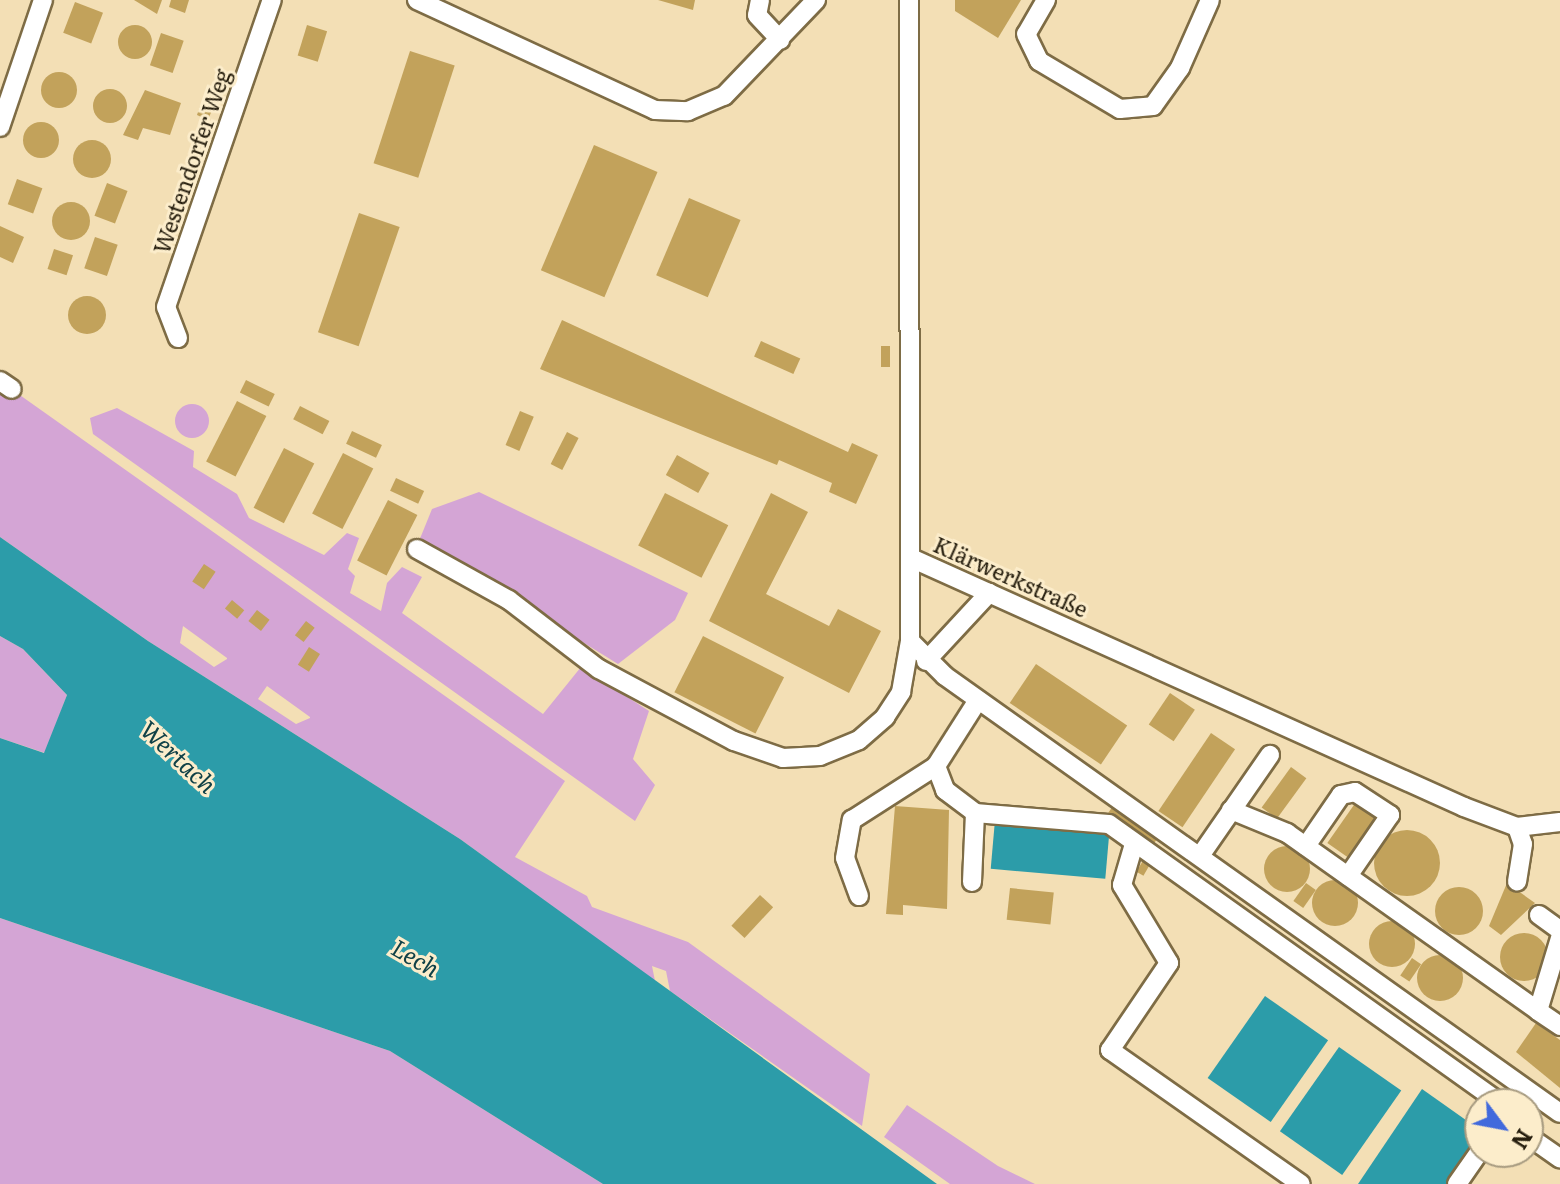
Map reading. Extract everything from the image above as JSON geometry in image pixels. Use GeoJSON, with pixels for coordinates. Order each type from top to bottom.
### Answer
{"type":"FeatureCollection","features":[{"type":"Feature","properties":{"kind":"street"},"geometry":{"type":"LineString","coordinates":[[0,127],[43,0]]}},
{"type":"Feature","properties":{"kind":"street","name":"Westendorfer Weg"},"geometry":{"type":"LineString","coordinates":[[178,338],[166,307],[272,0]]}},
{"type":"Feature","properties":{"kind":"street"},"geometry":{"type":"LineString","coordinates":[[417,0],[655,110],[688,111],[724,96],[816,0]]}},
{"type":"Feature","properties":{"kind":"street"},"geometry":{"type":"LineString","coordinates":[[760,0],[757,15],[780,40]]}},
{"type":"Feature","properties":{"kind":"street","name":"Klärwerkstraße"},"geometry":{"type":"LineString","coordinates":[[909,0],[911,558],[1517,827]]}},
{"type":"Feature","properties":{"kind":"street"},"geometry":{"type":"LineString","coordinates":[[1046,0],[1026,34],[1039,61],[1120,109],[1153,106],[1180,68],[1210,0]]}},
{"type":"Feature","properties":{"kind":"street"},"geometry":{"type":"LineString","coordinates":[[417,549],[509,600],[599,669],[734,741],[783,758],[846,746],[885,717],[901,692],[910,641],[911,558]]}},
{"type":"Feature","properties":{"kind":"street"},"geometry":{"type":"LineString","coordinates":[[926,661],[989,593]]}},
{"type":"Feature","properties":{"kind":"street"},"geometry":{"type":"LineString","coordinates":[[910,641],[926,661],[978,700],[1560,1113]]}},
{"type":"Feature","properties":{"kind":"street"},"geometry":{"type":"LineString","coordinates":[[859,896],[845,858],[852,820],[936,766],[978,700]]}},
{"type":"Feature","properties":{"kind":"street"},"geometry":{"type":"LineString","coordinates":[[1200,856],[1270,755]]}},
{"type":"Feature","properties":{"kind":"street"},"geometry":{"type":"LineString","coordinates":[[936,766],[945,790],[975,813],[1109,824],[1478,1088]]}},
{"type":"Feature","properties":{"kind":"street"},"geometry":{"type":"LineString","coordinates":[[1306,846],[1341,795],[1355,792],[1390,815],[1348,876]]}},
{"type":"Feature","properties":{"kind":"street"},"geometry":{"type":"LineString","coordinates":[[1231,810],[1306,846],[1560,1026]]}},
{"type":"Feature","properties":{"kind":"street"},"geometry":{"type":"LineString","coordinates":[[972,882],[975,813]]}},
{"type":"Feature","properties":{"kind":"street"},"geometry":{"type":"LineString","coordinates":[[1517,882],[1523,844],[1517,827],[1560,822]]}},
{"type":"Feature","properties":{"kind":"street"},"geometry":{"type":"LineString","coordinates":[[1134,844],[1122,885],[1169,963],[1110,1050],[1301,1184]]}},
{"type":"Feature","properties":{"kind":"street"},"geometry":{"type":"LineString","coordinates":[[1539,915],[1560,930]]}},
{"type":"Feature","properties":{"kind":"street"},"geometry":{"type":"LineString","coordinates":[[1538,1011],[1560,938]]}},
{"type":"Feature","properties":{"kind":"shaded area"},"geometry":{"type":"Polygon","coordinates":[[[0,381],[565,781],[515,857],[587,896],[592,907],[688,942],[870,1074],[862,1126],[670,991],[666,971],[652,966],[655,981],[460,839],[148,641],[0,537],[0,381]],[[183,626],[180,643],[214,667],[227,659],[227,658],[183,626]],[[267,686],[258,699],[296,724],[310,718],[310,717],[267,686]]]}},
{"type":"Feature","properties":{"kind":"shaded area"},"geometry":{"type":"Polygon","coordinates":[[[192,404],[204,409],[209,421],[204,433],[192,438],[180,433],[175,421],[180,409],[192,404]]]}},
{"type":"Feature","properties":{"kind":"shaded area"},"geometry":{"type":"Polygon","coordinates":[[[117,408],[194,451],[193,467],[237,494],[249,518],[324,555],[347,533],[359,538],[348,569],[355,576],[350,593],[381,611],[387,583],[402,567],[422,577],[402,613],[543,714],[581,667],[649,711],[633,759],[655,785],[635,821],[93,434],[90,418],[117,408]]]}},
{"type":"Feature","properties":{"kind":"shaded area"},"geometry":{"type":"Polygon","coordinates":[[[479,492],[688,593],[675,620],[618,664],[419,541],[432,509],[479,492]]]}},
{"type":"Feature","properties":{"kind":"shaded area"},"geometry":{"type":"Polygon","coordinates":[[[0,636],[23,649],[67,695],[45,753],[0,738],[0,636]]]}},
{"type":"Feature","properties":{"kind":"shaded area"},"geometry":{"type":"Polygon","coordinates":[[[0,918],[390,1051],[603,1184],[0,1184],[0,918]]]}},
{"type":"Feature","properties":{"kind":"shaded area"},"geometry":{"type":"Polygon","coordinates":[[[907,1105],[998,1166],[1035,1184],[950,1184],[884,1137],[907,1105]]]}},
{"type":"Feature","properties":{"kind":"water"},"geometry":{"type":"Polygon","coordinates":[[[0,537],[148,641],[460,839],[937,1184],[603,1184],[390,1051],[0,918],[0,738],[44,753],[67,695],[23,649],[0,636],[0,537]]]}},
{"type":"Feature","properties":{"kind":"water"},"geometry":{"type":"Polygon","coordinates":[[[995,820],[1110,830],[1105,879],[991,869],[995,820]]]}},
{"type":"Feature","properties":{"kind":"water"},"geometry":{"type":"Polygon","coordinates":[[[1265,996],[1328,1040],[1271,1122],[1208,1078],[1265,996]]]}},
{"type":"Feature","properties":{"kind":"water"},"geometry":{"type":"Polygon","coordinates":[[[1339,1047],[1401,1091],[1342,1175],[1280,1131],[1339,1047]]]}},
{"type":"Feature","properties":{"kind":"water"},"geometry":{"type":"Polygon","coordinates":[[[1422,1089],[1464,1119],[1464,1160],[1447,1184],[1358,1184],[1422,1089]]]}},
{"type":"Feature","properties":{"kind":"building"},"geometry":{"type":"Polygon","coordinates":[[[134,0],[162,0],[157,14],[134,0]]]}},
{"type":"Feature","properties":{"kind":"building"},"geometry":{"type":"Polygon","coordinates":[[[171,0],[189,0],[185,13],[169,7],[171,0]]]}},
{"type":"Feature","properties":{"kind":"building"},"geometry":{"type":"Polygon","coordinates":[[[658,0],[695,0],[693,10],[658,0]]]}},
{"type":"Feature","properties":{"kind":"building"},"geometry":{"type":"Polygon","coordinates":[[[955,0],[1021,0],[998,38],[955,11],[955,0]]]}},
{"type":"Feature","properties":{"kind":"building"},"geometry":{"type":"Polygon","coordinates":[[[75,2],[103,13],[91,44],[63,33],[75,2]]]}},
{"type":"Feature","properties":{"kind":"building"},"geometry":{"type":"Polygon","coordinates":[[[135,25],[147,30],[152,42],[147,54],[135,59],[123,54],[118,42],[123,30],[135,25]]]}},
{"type":"Feature","properties":{"kind":"building"},"geometry":{"type":"Polygon","coordinates":[[[307,25],[327,31],[318,62],[298,56],[307,25]]]}},
{"type":"Feature","properties":{"kind":"building"},"geometry":{"type":"Polygon","coordinates":[[[161,33],[184,41],[173,73],[150,65],[161,33]]]}},
{"type":"Feature","properties":{"kind":"building"},"geometry":{"type":"Polygon","coordinates":[[[410,51],[455,66],[418,178],[374,163],[410,51]]]}},
{"type":"Feature","properties":{"kind":"building"},"geometry":{"type":"Polygon","coordinates":[[[59,72],[71,78],[77,90],[71,102],[59,108],[47,102],[41,90],[47,78],[59,72]]]}},
{"type":"Feature","properties":{"kind":"building"},"geometry":{"type":"Polygon","coordinates":[[[110,89],[122,94],[127,106],[122,118],[110,123],[98,118],[93,106],[98,94],[110,89]]]}},
{"type":"Feature","properties":{"kind":"building"},"geometry":{"type":"Polygon","coordinates":[[[145,90],[181,103],[170,135],[143,128],[138,140],[123,135],[145,90]]]}},
{"type":"Feature","properties":{"kind":"building"},"geometry":{"type":"Polygon","coordinates":[[[200,106],[212,110],[208,120],[197,115],[200,106]]]}},
{"type":"Feature","properties":{"kind":"building"},"geometry":{"type":"Polygon","coordinates":[[[41,122],[53,128],[59,140],[53,152],[41,158],[29,152],[23,140],[29,128],[41,122]]]}},
{"type":"Feature","properties":{"kind":"building"},"geometry":{"type":"Polygon","coordinates":[[[92,140],[106,145],[111,159],[106,173],[92,178],[78,173],[73,159],[78,145],[92,140]]]}},
{"type":"Feature","properties":{"kind":"building"},"geometry":{"type":"Polygon","coordinates":[[[594,145],[658,172],[604,297],[541,270],[594,145]]]}},
{"type":"Feature","properties":{"kind":"building"},"geometry":{"type":"Polygon","coordinates":[[[17,179],[42,188],[33,214],[8,204],[17,179]]]}},
{"type":"Feature","properties":{"kind":"building"},"geometry":{"type":"Polygon","coordinates":[[[107,183],[128,191],[115,224],[94,216],[107,183]]]}},
{"type":"Feature","properties":{"kind":"building"},"geometry":{"type":"Polygon","coordinates":[[[689,198],[741,220],[708,297],[656,275],[689,198]]]}},
{"type":"Feature","properties":{"kind":"building"},"geometry":{"type":"Polygon","coordinates":[[[71,202],[85,207],[90,221],[85,235],[71,240],[57,235],[52,221],[57,207],[71,202]]]}},
{"type":"Feature","properties":{"kind":"building"},"geometry":{"type":"Polygon","coordinates":[[[359,213],[400,227],[359,346],[318,332],[359,213]]]}},
{"type":"Feature","properties":{"kind":"building"},"geometry":{"type":"Polygon","coordinates":[[[0,226],[24,237],[13,263],[0,257],[0,226]]]}},
{"type":"Feature","properties":{"kind":"building"},"geometry":{"type":"Polygon","coordinates":[[[95,237],[118,245],[107,276],[84,268],[95,237]]]}},
{"type":"Feature","properties":{"kind":"building"},"geometry":{"type":"Polygon","coordinates":[[[54,249],[73,255],[67,275],[48,269],[54,249]]]}},
{"type":"Feature","properties":{"kind":"building"},"geometry":{"type":"Polygon","coordinates":[[[87,296],[100,302],[106,315],[100,328],[87,334],[74,328],[68,315],[74,302],[87,296]]]}},
{"type":"Feature","properties":{"kind":"building"},"geometry":{"type":"Polygon","coordinates":[[[562,320],[848,452],[852,443],[878,455],[856,504],[829,492],[832,483],[779,460],[777,465],[540,369],[562,320]]]}},
{"type":"Feature","properties":{"kind":"building"},"geometry":{"type":"Polygon","coordinates":[[[761,341],[800,358],[793,374],[754,357],[761,341]]]}},
{"type":"Feature","properties":{"kind":"building"},"geometry":{"type":"Polygon","coordinates":[[[881,346],[890,346],[890,367],[881,367],[881,346]]]}},
{"type":"Feature","properties":{"kind":"building"},"geometry":{"type":"Polygon","coordinates":[[[246,380],[275,394],[269,407],[240,393],[246,380]]]}},
{"type":"Feature","properties":{"kind":"building"},"geometry":{"type":"Polygon","coordinates":[[[237,401],[266,416],[236,477],[206,462],[237,401]]]}},
{"type":"Feature","properties":{"kind":"building"},"geometry":{"type":"Polygon","coordinates":[[[300,406],[329,421],[323,434],[293,419],[300,406]]]}},
{"type":"Feature","properties":{"kind":"building"},"geometry":{"type":"Polygon","coordinates":[[[520,411],[534,417],[519,451],[506,445],[520,411]]]}},
{"type":"Feature","properties":{"kind":"building"},"geometry":{"type":"Polygon","coordinates":[[[352,431],[382,445],[376,458],[346,444],[352,431]]]}},
{"type":"Feature","properties":{"kind":"building"},"geometry":{"type":"Polygon","coordinates":[[[567,432],[579,438],[562,470],[551,464],[567,432]]]}},
{"type":"Feature","properties":{"kind":"building"},"geometry":{"type":"Polygon","coordinates":[[[284,448],[314,463],[284,523],[254,508],[284,448]]]}},
{"type":"Feature","properties":{"kind":"building"},"geometry":{"type":"Polygon","coordinates":[[[343,453],[373,468],[342,529],[312,514],[343,453]]]}},
{"type":"Feature","properties":{"kind":"building"},"geometry":{"type":"Polygon","coordinates":[[[677,455],[709,473],[698,493],[666,475],[677,455]]]}},
{"type":"Feature","properties":{"kind":"building"},"geometry":{"type":"Polygon","coordinates":[[[396,478],[424,491],[418,504],[390,491],[396,478]]]}},
{"type":"Feature","properties":{"kind":"building"},"geometry":{"type":"Polygon","coordinates":[[[665,493],[728,525],[701,578],[638,546],[665,493]]]}},
{"type":"Feature","properties":{"kind":"building"},"geometry":{"type":"Polygon","coordinates":[[[771,493],[808,512],[766,594],[829,626],[838,609],[881,631],[849,693],[709,621],[771,493]]]}},
{"type":"Feature","properties":{"kind":"building"},"geometry":{"type":"Polygon","coordinates":[[[388,500],[417,515],[387,576],[357,561],[388,500]]]}},
{"type":"Feature","properties":{"kind":"building"},"geometry":{"type":"Polygon","coordinates":[[[204,564],[216,572],[204,589],[192,581],[204,564]]]}},
{"type":"Feature","properties":{"kind":"building"},"geometry":{"type":"Polygon","coordinates":[[[232,600],[244,610],[237,619],[225,608],[232,600]]]}},
{"type":"Feature","properties":{"kind":"building"},"geometry":{"type":"Polygon","coordinates":[[[257,610],[270,620],[261,631],[248,621],[257,610]]]}},
{"type":"Feature","properties":{"kind":"building"},"geometry":{"type":"Polygon","coordinates":[[[306,621],[315,628],[304,642],[295,635],[306,621]]]}},
{"type":"Feature","properties":{"kind":"building"},"geometry":{"type":"Polygon","coordinates":[[[703,636],[784,677],[755,733],[674,692],[703,636]]]}},
{"type":"Feature","properties":{"kind":"building"},"geometry":{"type":"Polygon","coordinates":[[[309,647],[320,654],[309,672],[298,665],[309,647]]]}},
{"type":"Feature","properties":{"kind":"building"},"geometry":{"type":"Polygon","coordinates":[[[1036,664],[1127,726],[1101,764],[1010,703],[1036,664]]]}},
{"type":"Feature","properties":{"kind":"building"},"geometry":{"type":"Polygon","coordinates":[[[1170,693],[1195,710],[1174,741],[1149,725],[1170,693]]]}},
{"type":"Feature","properties":{"kind":"building"},"geometry":{"type":"Polygon","coordinates":[[[1211,733],[1235,749],[1182,827],[1158,811],[1211,733]]]}},
{"type":"Feature","properties":{"kind":"building"},"geometry":{"type":"Polygon","coordinates":[[[1291,767],[1306,778],[1277,819],[1262,807],[1291,767]]]}},
{"type":"Feature","properties":{"kind":"building"},"geometry":{"type":"Polygon","coordinates":[[[1356,802],[1379,818],[1350,859],[1327,843],[1356,802]]]}},
{"type":"Feature","properties":{"kind":"building"},"geometry":{"type":"Polygon","coordinates":[[[895,806],[949,810],[947,909],[903,905],[903,915],[886,914],[895,806]]]}},
{"type":"Feature","properties":{"kind":"building"},"geometry":{"type":"Polygon","coordinates":[[[1113,806],[1158,838],[1152,847],[1107,815],[1113,806]]]}},
{"type":"Feature","properties":{"kind":"building"},"geometry":{"type":"Polygon","coordinates":[[[1407,830],[1430,840],[1440,863],[1430,886],[1407,896],[1384,886],[1374,863],[1384,840],[1407,830]]]}},
{"type":"Feature","properties":{"kind":"building"},"geometry":{"type":"Polygon","coordinates":[[[1287,846],[1303,853],[1310,869],[1303,885],[1287,892],[1271,885],[1264,869],[1271,853],[1287,846]]]}},
{"type":"Feature","properties":{"kind":"building"},"geometry":{"type":"Polygon","coordinates":[[[1145,857],[1152,861],[1143,876],[1136,872],[1145,857]]]}},
{"type":"Feature","properties":{"kind":"building"},"geometry":{"type":"Polygon","coordinates":[[[1335,880],[1351,887],[1358,903],[1351,919],[1335,926],[1319,919],[1312,903],[1319,887],[1335,880]]]}},
{"type":"Feature","properties":{"kind":"building"},"geometry":{"type":"Polygon","coordinates":[[[1306,883],[1316,890],[1303,908],[1293,901],[1306,883]]]}},
{"type":"Feature","properties":{"kind":"building"},"geometry":{"type":"Polygon","coordinates":[[[1507,883],[1535,903],[1501,935],[1489,926],[1507,883]]]}},
{"type":"Feature","properties":{"kind":"building"},"geometry":{"type":"Polygon","coordinates":[[[1459,887],[1476,894],[1483,911],[1476,928],[1459,935],[1442,928],[1435,911],[1442,894],[1459,887]]]}},
{"type":"Feature","properties":{"kind":"building"},"geometry":{"type":"Polygon","coordinates":[[[1010,888],[1054,893],[1050,924],[1007,920],[1010,888]]]}},
{"type":"Feature","properties":{"kind":"building"},"geometry":{"type":"Polygon","coordinates":[[[760,895],[773,907],[745,938],[731,926],[760,895]]]}},
{"type":"Feature","properties":{"kind":"building"},"geometry":{"type":"Polygon","coordinates":[[[1392,921],[1408,928],[1415,944],[1408,960],[1392,967],[1376,960],[1369,944],[1376,928],[1392,921]]]}},
{"type":"Feature","properties":{"kind":"building"},"geometry":{"type":"Polygon","coordinates":[[[1524,933],[1541,940],[1548,957],[1541,974],[1524,981],[1507,974],[1500,957],[1507,940],[1524,933]]]}},
{"type":"Feature","properties":{"kind":"building"},"geometry":{"type":"Polygon","coordinates":[[[1440,955],[1456,962],[1463,978],[1456,994],[1440,1001],[1424,994],[1417,978],[1424,962],[1440,955]]]}},
{"type":"Feature","properties":{"kind":"building"},"geometry":{"type":"Polygon","coordinates":[[[1412,958],[1421,964],[1409,982],[1400,975],[1412,958]]]}},
{"type":"Feature","properties":{"kind":"building"},"geometry":{"type":"Polygon","coordinates":[[[1536,1023],[1560,1040],[1560,1088],[1516,1052],[1536,1023]]]}},
{"type":"Feature","properties":{"kind":"water label","name":"Wertach"},"geometry":{"type":"Point","coordinates":[179,756]}},
{"type":"Feature","properties":{"kind":"water label","name":"Lech"},"geometry":{"type":"Point","coordinates":[416,957]}}]}
